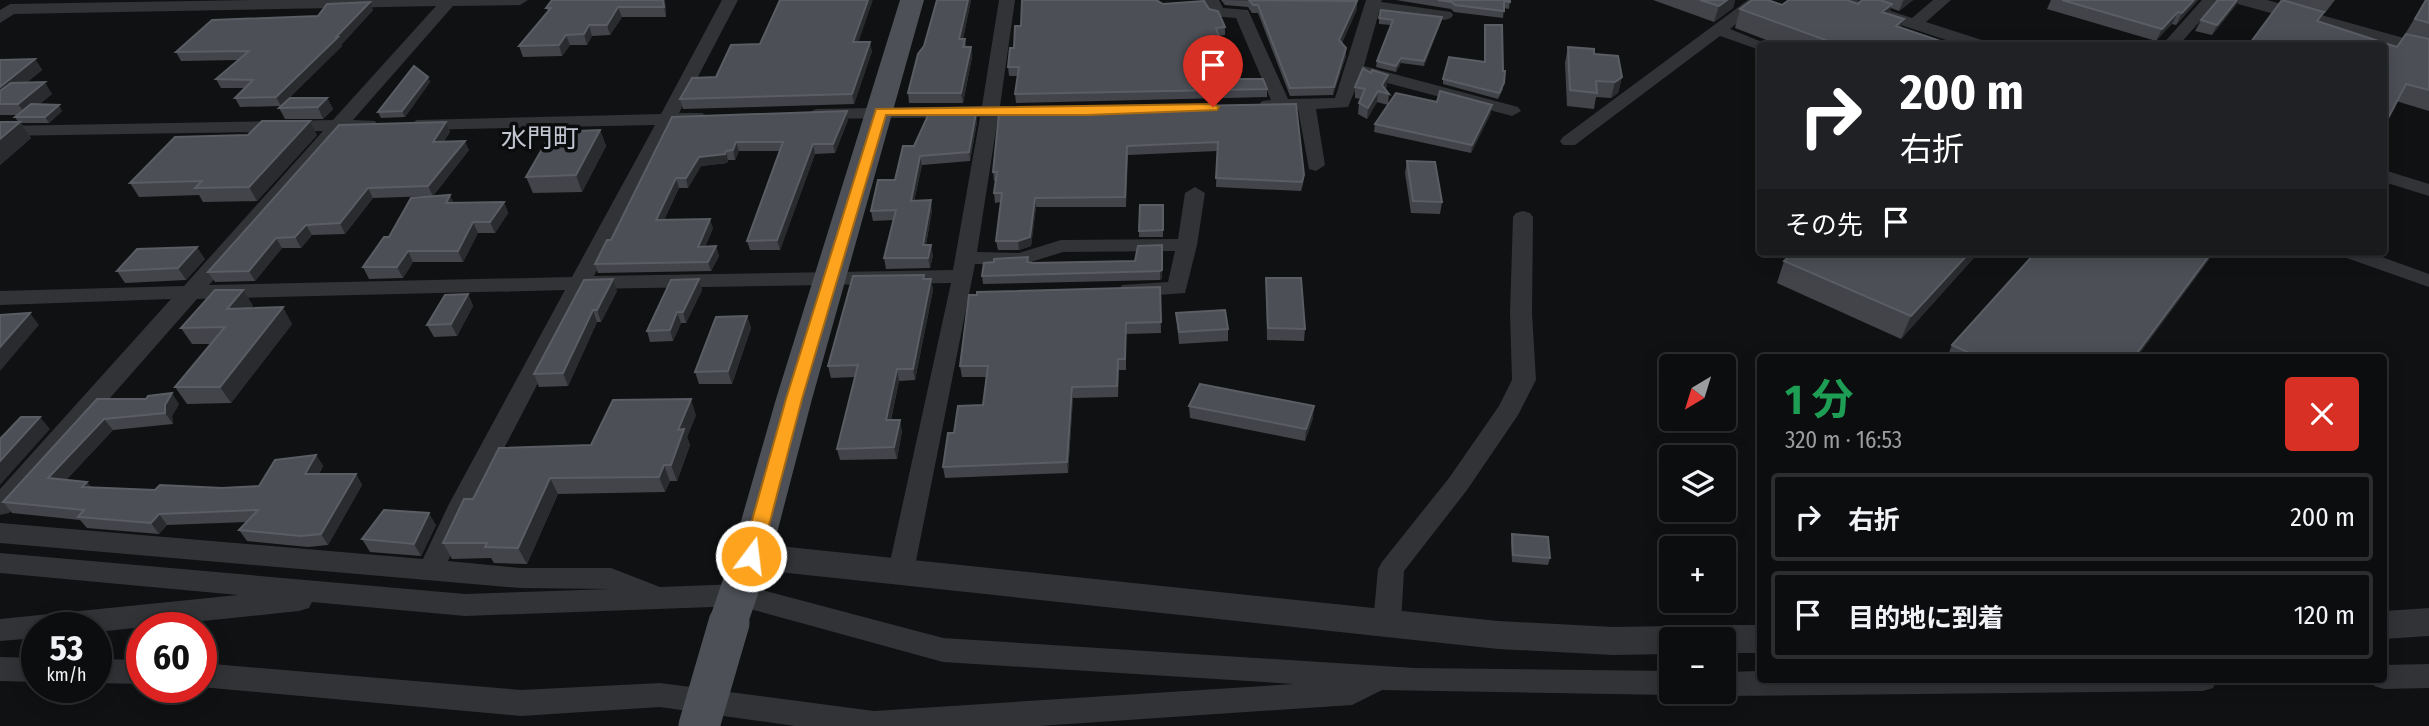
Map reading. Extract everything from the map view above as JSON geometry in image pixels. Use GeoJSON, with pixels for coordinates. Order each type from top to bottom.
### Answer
{"type":"FeatureCollection","features":[{"type":"Feature","properties":{"kind":"main road"},"geometry":{"type":"LineString","coordinates":[[699,726],[912,0]]}},
{"type":"Feature","properties":{"kind":"street"},"geometry":{"type":"LineString","coordinates":[[0,506],[450,0]]}},
{"type":"Feature","properties":{"kind":"street"},"geometry":{"type":"LineString","coordinates":[[10,9],[520,0]]}},
{"type":"Feature","properties":{"kind":"street"},"geometry":{"type":"LineString","coordinates":[[431,569],[462,504],[730,0]]}},
{"type":"Feature","properties":{"kind":"street"},"geometry":{"type":"LineString","coordinates":[[901,571],[924,472],[961,276],[991,111],[1007,0]]}},
{"type":"Feature","properties":{"kind":"street"},"geometry":{"type":"LineString","coordinates":[[1569,141],[1758,0]]}},
{"type":"Feature","properties":{"kind":"street"},"geometry":{"type":"LineString","coordinates":[[1841,0],[1970,42]]}},
{"type":"Feature","properties":{"kind":"street"},"geometry":{"type":"LineString","coordinates":[[1914,24],[1943,0]]}},
{"type":"Feature","properties":{"kind":"street"},"geometry":{"type":"LineString","coordinates":[[2173,42],[2211,0]]}},
{"type":"Feature","properties":{"kind":"street"},"geometry":{"type":"LineString","coordinates":[[2245,0],[2429,51]]}},
{"type":"Feature","properties":{"kind":"street"},"geometry":{"type":"LineString","coordinates":[[1207,1],[1217,13],[1242,13],[1282,105]]}},
{"type":"Feature","properties":{"kind":"street"},"geometry":{"type":"LineString","coordinates":[[1353,1],[1445,15]]}},
{"type":"Feature","properties":{"kind":"street"},"geometry":{"type":"LineString","coordinates":[[1256,106],[1342,103],[1355,69],[1373,3]]}},
{"type":"Feature","properties":{"kind":"street"},"geometry":{"type":"LineString","coordinates":[[1716,29],[1757,44]]}},
{"type":"Feature","properties":{"kind":"street"},"geometry":{"type":"LineString","coordinates":[[1355,69],[1512,111]]}},
{"type":"Feature","properties":{"kind":"street"},"geometry":{"type":"LineString","coordinates":[[1307,104],[1316,165]]}},
{"type":"Feature","properties":{"kind":"street"},"geometry":{"type":"LineString","coordinates":[[801,115],[881,111],[1059,111]]}},
{"type":"Feature","properties":{"kind":"street"},"geometry":{"type":"LineString","coordinates":[[0,131],[716,118]]}},
{"type":"Feature","properties":{"kind":"street"},"geometry":{"type":"LineString","coordinates":[[2387,177],[2429,190]]}},
{"type":"Feature","properties":{"kind":"street"},"geometry":{"type":"LineString","coordinates":[[1111,291],[1177,288],[1188,245],[1195,193]]}},
{"type":"Feature","properties":{"kind":"street"},"geometry":{"type":"LineString","coordinates":[[1387,623],[1391,569],[1458,484],[1510,409],[1524,380],[1521,313],[1523,217]]}},
{"type":"Feature","properties":{"kind":"street"},"geometry":{"type":"LineString","coordinates":[[0,298],[961,276],[1061,246],[1188,245]]}},
{"type":"Feature","properties":{"kind":"street"},"geometry":{"type":"LineString","coordinates":[[2359,256],[2429,281]]}},
{"type":"Feature","properties":{"kind":"street"},"geometry":{"type":"LineString","coordinates":[[961,276],[982,294]]}},
{"type":"Feature","properties":{"kind":"street"},"geometry":{"type":"LineString","coordinates":[[0,533],[520,578],[611,578],[660,599]]}},
{"type":"Feature","properties":{"kind":"street"},"geometry":{"type":"LineString","coordinates":[[751,556],[1498,635],[1612,641],[1659,640]]}},
{"type":"Feature","properties":{"kind":"street"},"geometry":{"type":"LineString","coordinates":[[0,563],[465,605],[660,599],[734,609],[943,650],[1380,677],[1659,683]]}},
{"type":"Feature","properties":{"kind":"street"},"geometry":{"type":"LineString","coordinates":[[0,630],[344,596]]}},
{"type":"Feature","properties":{"kind":"street"},"geometry":{"type":"LineString","coordinates":[[2387,625],[2429,622]]}},
{"type":"Feature","properties":{"kind":"street"},"geometry":{"type":"LineString","coordinates":[[1736,639],[1757,639]]}},
{"type":"Feature","properties":{"kind":"street"},"geometry":{"type":"LineString","coordinates":[[0,669],[21,670]]}},
{"type":"Feature","properties":{"kind":"street"},"geometry":{"type":"LineString","coordinates":[[217,676],[521,703],[660,695],[874,724],[1352,693],[1380,677]]}},
{"type":"Feature","properties":{"kind":"street"},"geometry":{"type":"LineString","coordinates":[[2387,677],[2429,677]]}},
{"type":"Feature","properties":{"kind":"street"},"geometry":{"type":"LineString","coordinates":[[1736,684],[1820,683]]}},
{"type":"Feature","properties":{"kind":"building"},"geometry":{"type":"Polygon","coordinates":[[[552,0],[663,0],[664,7],[618,7],[607,25],[589,25],[584,34],[566,35],[559,45],[519,46],[551,8],[546,8],[552,0]]]}},
{"type":"Feature","properties":{"kind":"building"},"geometry":{"type":"Polygon","coordinates":[[[780,0],[868,0],[853,42],[870,42],[852,94],[680,99],[692,78],[716,77],[731,45],[760,44],[780,0]]]}},
{"type":"Feature","properties":{"kind":"building"},"geometry":{"type":"Polygon","coordinates":[[[937,0],[968,0],[959,39],[965,39],[963,47],[971,47],[961,93],[908,93],[918,54],[924,46],[937,0]]]}},
{"type":"Feature","properties":{"kind":"building"},"geometry":{"type":"Polygon","coordinates":[[[1022,0],[1156,0],[1163,4],[1204,1],[1209,9],[1218,11],[1225,27],[1216,28],[1235,79],[1263,79],[1267,89],[1015,94],[1019,67],[1008,67],[1010,48],[1014,48],[1015,26],[1021,26],[1022,0]]]}},
{"type":"Feature","properties":{"kind":"building"},"geometry":{"type":"Polygon","coordinates":[[[1249,0],[1357,1],[1339,40],[1346,48],[1334,87],[1290,88],[1258,5],[1253,5],[1249,0]]]}},
{"type":"Feature","properties":{"kind":"building"},"geometry":{"type":"Polygon","coordinates":[[[1438,0],[1510,0],[1510,2],[1504,1],[1504,11],[1455,5],[1438,0]]]}},
{"type":"Feature","properties":{"kind":"building"},"geometry":{"type":"Polygon","coordinates":[[[1700,0],[1727,0],[1719,6],[1700,0]]]}},
{"type":"Feature","properties":{"kind":"building"},"geometry":{"type":"Polygon","coordinates":[[[1752,0],[1768,0],[1782,5],[1789,0],[1847,0],[1858,4],[1862,0],[1880,0],[1892,4],[1882,12],[1904,19],[1896,26],[1943,42],[1831,42],[1740,9],[1752,0]]]}},
{"type":"Feature","properties":{"kind":"building"},"geometry":{"type":"Polygon","coordinates":[[[2062,0],[2194,0],[2162,29],[2062,0]]]}},
{"type":"Feature","properties":{"kind":"building"},"geometry":{"type":"Polygon","coordinates":[[[2218,0],[2237,0],[2217,25],[2201,20],[2218,0]]]}},
{"type":"Feature","properties":{"kind":"building"},"geometry":{"type":"Polygon","coordinates":[[[2282,0],[2324,12],[2317,21],[2382,42],[2251,42],[2282,0]]]}},
{"type":"Feature","properties":{"kind":"building"},"geometry":{"type":"Polygon","coordinates":[[[2426,0],[2429,0],[2429,23],[2415,19],[2426,0]]]}},
{"type":"Feature","properties":{"kind":"building"},"geometry":{"type":"Polygon","coordinates":[[[370,2],[276,97],[235,98],[253,80],[216,79],[249,51],[176,52],[212,20],[318,16],[327,4],[370,2]]]}},
{"type":"Feature","properties":{"kind":"building"},"geometry":{"type":"Polygon","coordinates":[[[1381,10],[1442,17],[1424,61],[1401,58],[1396,66],[1377,61],[1393,20],[1379,18],[1381,10]]]}},
{"type":"Feature","properties":{"kind":"building"},"geometry":{"type":"Polygon","coordinates":[[[1485,25],[1502,25],[1505,71],[1504,83],[1499,93],[1443,79],[1449,57],[1485,62],[1485,25]]]}},
{"type":"Feature","properties":{"kind":"building"},"geometry":{"type":"Polygon","coordinates":[[[2406,34],[2429,39],[2429,90],[2406,84],[2387,120],[2387,44],[2397,47],[2406,34]]]}},
{"type":"Feature","properties":{"kind":"building"},"geometry":{"type":"Polygon","coordinates":[[[1568,47],[1594,49],[1594,54],[1618,56],[1622,77],[1615,82],[1596,81],[1597,93],[1570,90],[1568,47]]]}},
{"type":"Feature","properties":{"kind":"building"},"geometry":{"type":"Polygon","coordinates":[[[35,59],[0,87],[0,60],[35,59]]]}},
{"type":"Feature","properties":{"kind":"building"},"geometry":{"type":"Polygon","coordinates":[[[414,66],[428,77],[402,111],[378,112],[414,66]]]}},
{"type":"Feature","properties":{"kind":"building"},"geometry":{"type":"Polygon","coordinates":[[[1363,68],[1371,73],[1372,70],[1388,75],[1382,85],[1389,94],[1378,91],[1368,108],[1359,103],[1365,89],[1355,87],[1363,68]]]}},
{"type":"Feature","properties":{"kind":"building"},"geometry":{"type":"Polygon","coordinates":[[[45,82],[18,104],[0,104],[0,91],[11,83],[45,82]]]}},
{"type":"Feature","properties":{"kind":"building"},"geometry":{"type":"Polygon","coordinates":[[[1440,91],[1492,105],[1472,145],[1375,124],[1396,93],[1437,102],[1440,91]]]}},
{"type":"Feature","properties":{"kind":"building"},"geometry":{"type":"Polygon","coordinates":[[[290,98],[327,98],[318,107],[279,108],[290,98]]]}},
{"type":"Feature","properties":{"kind":"building"},"geometry":{"type":"Polygon","coordinates":[[[31,104],[59,105],[45,117],[15,117],[31,104]]]}},
{"type":"Feature","properties":{"kind":"building"},"geometry":{"type":"Polygon","coordinates":[[[1296,104],[1304,175],[1302,182],[1216,178],[1218,142],[1127,146],[1125,197],[1035,198],[1030,237],[1018,241],[996,241],[1002,193],[994,193],[997,172],[993,172],[999,113],[1013,113],[1013,109],[1296,104]]]}},
{"type":"Feature","properties":{"kind":"building"},"geometry":{"type":"Polygon","coordinates":[[[931,109],[972,109],[971,113],[976,113],[969,152],[920,156],[911,201],[931,200],[923,245],[931,245],[928,258],[884,258],[896,210],[871,211],[878,180],[895,180],[903,146],[914,146],[931,109]]]}},
{"type":"Feature","properties":{"kind":"building"},"geometry":{"type":"Polygon","coordinates":[[[847,111],[833,144],[813,144],[777,240],[747,241],[783,142],[736,142],[733,150],[726,151],[725,154],[699,157],[686,178],[676,178],[656,220],[710,219],[698,247],[716,246],[708,262],[595,264],[607,240],[611,240],[672,117],[847,111]]]}},
{"type":"Feature","properties":{"kind":"building"},"geometry":{"type":"Polygon","coordinates":[[[262,121],[310,121],[249,187],[195,188],[202,181],[130,183],[175,137],[248,135],[262,121]]]}},
{"type":"Feature","properties":{"kind":"building"},"geometry":{"type":"Polygon","coordinates":[[[0,122],[20,122],[0,139],[0,122]]]}},
{"type":"Feature","properties":{"kind":"building"},"geometry":{"type":"Polygon","coordinates":[[[446,122],[433,142],[465,141],[428,186],[368,188],[340,223],[306,225],[295,237],[276,238],[249,271],[208,272],[339,125],[446,122]]]}},
{"type":"Feature","properties":{"kind":"building"},"geometry":{"type":"Polygon","coordinates":[[[600,130],[576,175],[526,177],[552,132],[600,130]]]}},
{"type":"Feature","properties":{"kind":"building"},"geometry":{"type":"Polygon","coordinates":[[[1407,161],[1435,162],[1442,202],[1413,201],[1407,161]]]}},
{"type":"Feature","properties":{"kind":"building"},"geometry":{"type":"Polygon","coordinates":[[[450,195],[446,203],[504,202],[490,222],[473,222],[458,251],[408,251],[397,267],[363,267],[384,237],[389,237],[411,198],[450,195]]]}},
{"type":"Feature","properties":{"kind":"building"},"geometry":{"type":"Polygon","coordinates":[[[1140,205],[1163,205],[1163,230],[1139,231],[1140,205]]]}},
{"type":"Feature","properties":{"kind":"building"},"geometry":{"type":"Polygon","coordinates":[[[1162,245],[1160,271],[982,276],[984,263],[994,262],[994,259],[1028,257],[1027,262],[1033,263],[1135,261],[1138,246],[1162,245]]]}},
{"type":"Feature","properties":{"kind":"building"},"geometry":{"type":"Polygon","coordinates":[[[197,247],[178,268],[117,271],[137,249],[197,247]]]}},
{"type":"Feature","properties":{"kind":"building"},"geometry":{"type":"Polygon","coordinates":[[[1790,256],[1966,256],[1911,316],[1784,261],[1790,256]]]}},
{"type":"Feature","properties":{"kind":"building"},"geometry":{"type":"Polygon","coordinates":[[[2032,256],[2209,256],[2136,354],[1972,354],[1952,345],[2032,256]]]}},
{"type":"Feature","properties":{"kind":"building"},"geometry":{"type":"Polygon","coordinates":[[[924,275],[923,279],[931,279],[913,369],[897,369],[886,420],[900,420],[894,447],[837,449],[858,365],[828,366],[853,276],[924,275]]]}},
{"type":"Feature","properties":{"kind":"building"},"geometry":{"type":"Polygon","coordinates":[[[1266,278],[1301,278],[1305,329],[1268,328],[1266,278]]]}},
{"type":"Feature","properties":{"kind":"building"},"geometry":{"type":"Polygon","coordinates":[[[613,279],[597,310],[593,310],[563,373],[534,374],[584,280],[613,279]]]}},
{"type":"Feature","properties":{"kind":"building"},"geometry":{"type":"Polygon","coordinates":[[[699,279],[683,312],[677,312],[670,330],[647,331],[671,280],[699,279]]]}},
{"type":"Feature","properties":{"kind":"building"},"geometry":{"type":"Polygon","coordinates":[[[1160,287],[1161,322],[1126,323],[1125,359],[1118,359],[1117,386],[1072,387],[1067,462],[943,467],[948,433],[954,433],[958,406],[983,405],[988,366],[960,366],[969,295],[977,295],[977,292],[1160,287]]]}},
{"type":"Feature","properties":{"kind":"building"},"geometry":{"type":"Polygon","coordinates":[[[215,290],[243,290],[227,309],[283,307],[220,387],[175,387],[225,327],[181,328],[215,290]]]}},
{"type":"Feature","properties":{"kind":"building"},"geometry":{"type":"Polygon","coordinates":[[[468,294],[451,324],[427,325],[445,295],[468,294]]]}},
{"type":"Feature","properties":{"kind":"building"},"geometry":{"type":"Polygon","coordinates":[[[1225,310],[1228,329],[1179,332],[1176,313],[1225,310]]]}},
{"type":"Feature","properties":{"kind":"building"},"geometry":{"type":"Polygon","coordinates":[[[30,313],[0,347],[0,315],[30,313]]]}},
{"type":"Feature","properties":{"kind":"building"},"geometry":{"type":"Polygon","coordinates":[[[747,316],[728,371],[695,372],[716,317],[747,316]]]}},
{"type":"Feature","properties":{"kind":"building"},"geometry":{"type":"Polygon","coordinates":[[[1200,384],[1314,406],[1306,429],[1189,406],[1200,384]]]}},
{"type":"Feature","properties":{"kind":"building"},"geometry":{"type":"Polygon","coordinates":[[[172,393],[165,405],[165,413],[104,419],[48,478],[87,482],[82,487],[155,490],[160,485],[222,488],[259,486],[275,460],[316,455],[305,474],[356,474],[321,534],[301,536],[239,530],[258,510],[159,514],[151,523],[78,517],[84,510],[3,502],[97,399],[146,399],[148,396],[172,393]]]}},
{"type":"Feature","properties":{"kind":"building"},"geometry":{"type":"Polygon","coordinates":[[[691,399],[678,430],[684,429],[671,465],[664,465],[659,477],[550,478],[518,548],[485,547],[487,543],[443,543],[464,499],[473,499],[499,448],[591,445],[613,400],[691,399]]]}},
{"type":"Feature","properties":{"kind":"building"},"geometry":{"type":"Polygon","coordinates":[[[21,417],[40,417],[0,461],[0,439],[21,417]]]}},
{"type":"Feature","properties":{"kind":"building"},"geometry":{"type":"Polygon","coordinates":[[[384,510],[429,513],[414,544],[362,539],[384,510]]]}},
{"type":"Feature","properties":{"kind":"building"},"geometry":{"type":"Polygon","coordinates":[[[1512,534],[1548,537],[1550,558],[1513,555],[1512,534]]]}},
{"type":"Feature","properties":{"kind":"district","name":"水門町"},"geometry":{"type":"Point","coordinates":[540,138]}},
{"type":"Feature","properties":{"kind":"route"},"geometry":{"type":"LineString","coordinates":[[751,556],[794,399],[881,111],[1087,111],[1213,107]]}}]}
